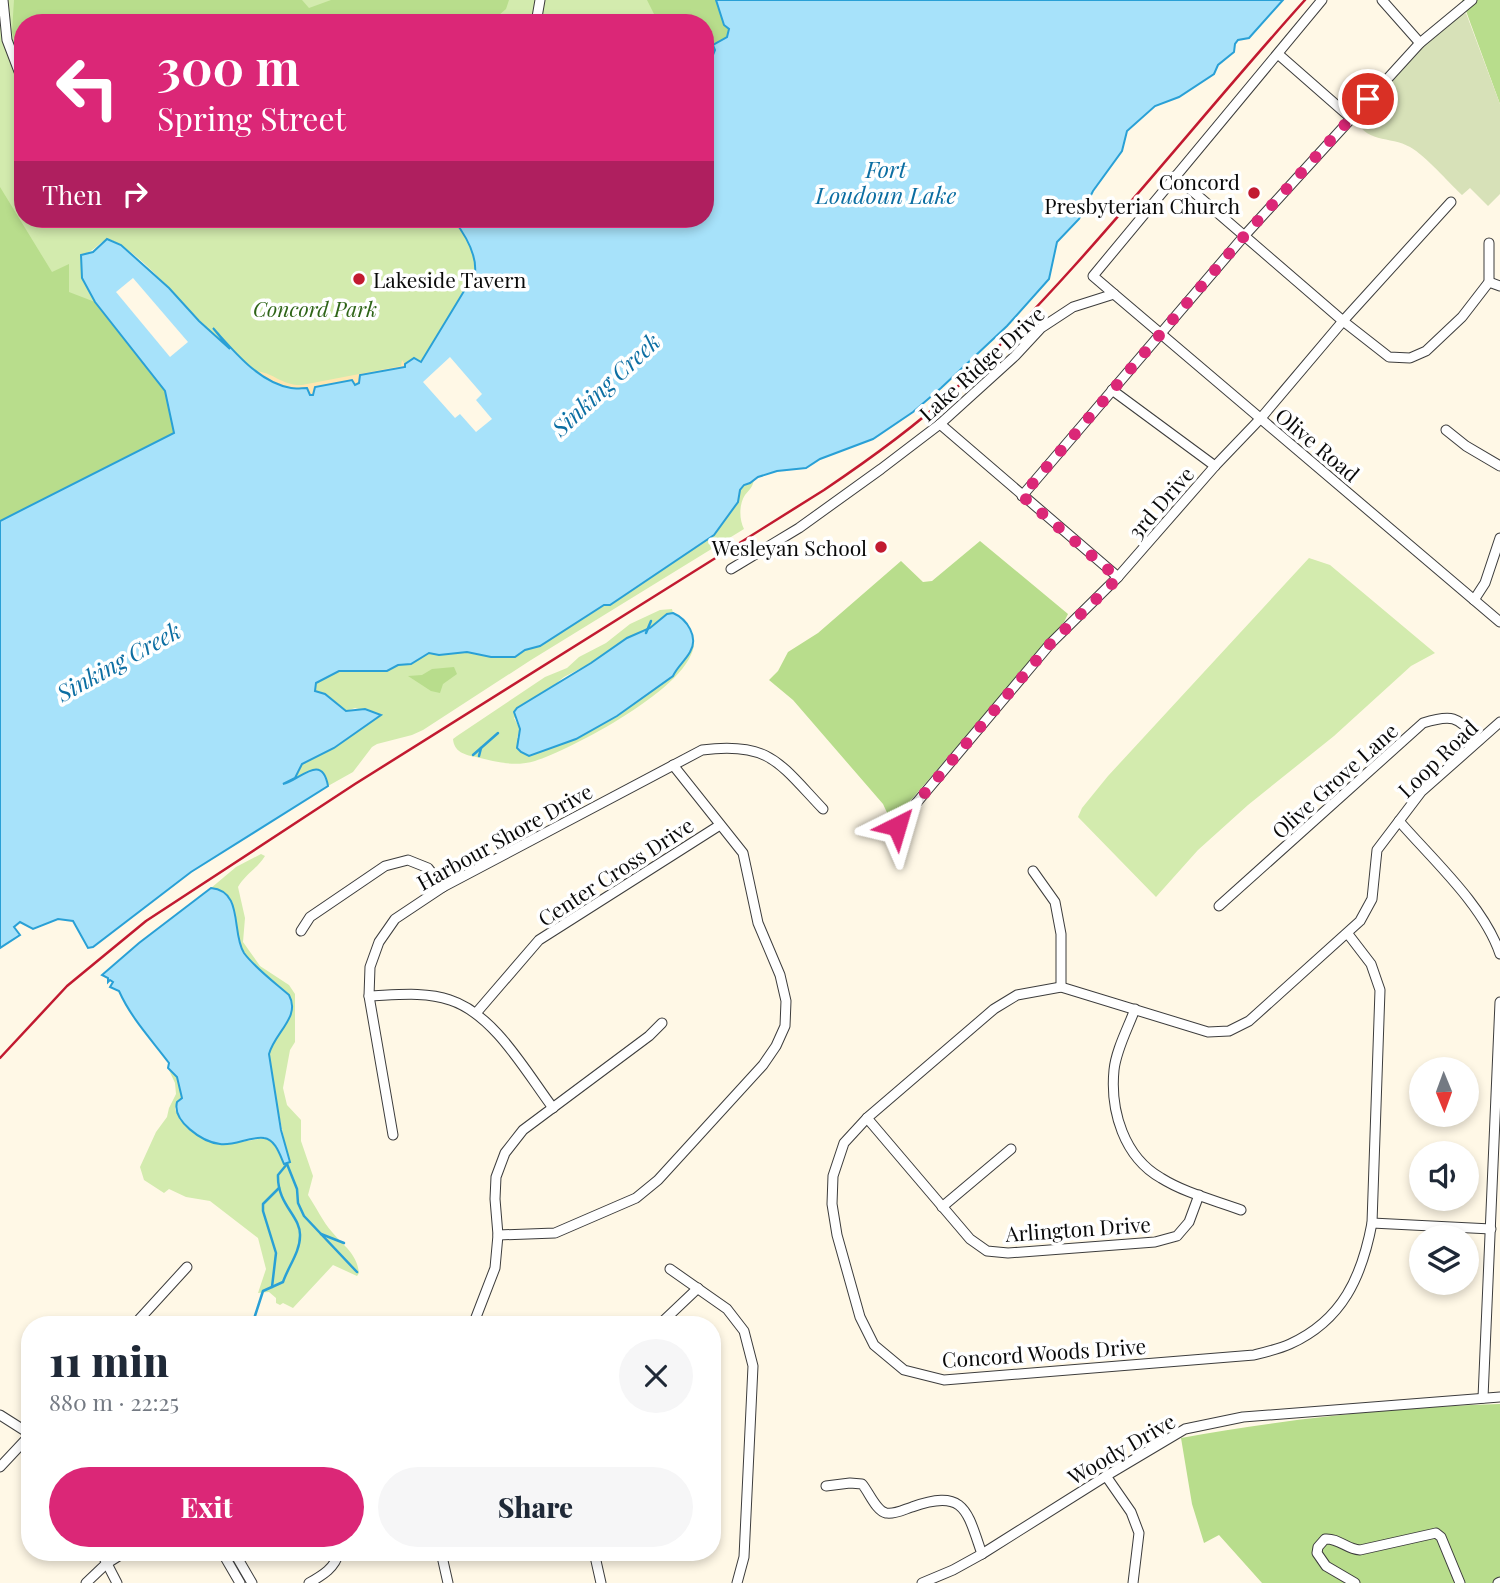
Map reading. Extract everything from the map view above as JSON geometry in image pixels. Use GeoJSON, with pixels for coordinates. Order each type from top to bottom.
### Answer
{"type":"FeatureCollection","features":[{"type":"Feature","properties":{"kind":"street"},"geometry":{"type":"LineString","coordinates":[[3,0],[7,40],[14,58]]}},
{"type":"Feature","properties":{"kind":"street"},"geometry":{"type":"LineString","coordinates":[[1114,294],[1093,276],[1322,0]]}},
{"type":"Feature","properties":{"kind":"street"},"geometry":{"type":"LineString","coordinates":[[1382,0],[1420,43]]}},
{"type":"Feature","properties":{"kind":"street"},"geometry":{"type":"LineString","coordinates":[[1022,496],[1245,235],[1351,118],[1420,43],[1472,0]]}},
{"type":"Feature","properties":{"kind":"street"},"geometry":{"type":"LineString","coordinates":[[1278,54],[1351,118]]}},
{"type":"Feature","properties":{"kind":"street"},"geometry":{"type":"LineString","coordinates":[[1175,176],[1343,321],[1389,357],[1410,358],[1426,351],[1462,317],[1489,282],[1489,243]]}},
{"type":"Feature","properties":{"kind":"street","name":"3rd Drive"},"geometry":{"type":"LineString","coordinates":[[897,826],[1050,644],[1118,578],[1451,202]]}},
{"type":"Feature","properties":{"kind":"street"},"geometry":{"type":"LineString","coordinates":[[1489,282],[1500,286]]}},
{"type":"Feature","properties":{"kind":"street","name":"Olive Road"},"geometry":{"type":"LineString","coordinates":[[1114,294],[1500,622]]}},
{"type":"Feature","properties":{"kind":"street","name":"Lake Ridge Drive"},"geometry":{"type":"LineString","coordinates":[[731,569],[799,528],[881,470],[940,424],[1015,356],[1041,328],[1073,307],[1114,294]]}},
{"type":"Feature","properties":{"kind":"street"},"geometry":{"type":"LineString","coordinates":[[1112,390],[1215,466]]}},
{"type":"Feature","properties":{"kind":"street"},"geometry":{"type":"LineString","coordinates":[[940,424],[1118,578]]}},
{"type":"Feature","properties":{"kind":"street"},"geometry":{"type":"LineString","coordinates":[[1446,430],[1466,446],[1500,465]]}},
{"type":"Feature","properties":{"kind":"street"},"geometry":{"type":"LineString","coordinates":[[1474,600],[1485,583],[1500,538]]}},
{"type":"Feature","properties":{"kind":"street","name":"Olive Grove Lane"},"geometry":{"type":"LineString","coordinates":[[1219,906],[1423,723],[1442,717],[1458,719],[1479,740]]}},
{"type":"Feature","properties":{"kind":"street","name":"Loop Road"},"geometry":{"type":"LineString","coordinates":[[1500,722],[1421,792],[1399,821],[1479,913],[1493,934],[1500,954]]}},
{"type":"Feature","properties":{"kind":"street","name":"Harbour Shore Drive"},"geometry":{"type":"LineString","coordinates":[[393,1135],[369,996],[370,967],[379,942],[395,919],[443,887],[702,750],[747,748],[764,755],[781,765],[823,809]]}},
{"type":"Feature","properties":{"kind":"street"},"geometry":{"type":"LineString","coordinates":[[498,1235],[555,1233],[636,1198],[658,1180],[763,1065],[785,1026],[786,1001],[780,975],[758,923],[743,853],[673,765]]}},
{"type":"Feature","properties":{"kind":"street","name":"Concord Woods Drive"},"geometry":{"type":"LineString","coordinates":[[1348,934],[1371,964],[1380,990],[1372,1223],[1366,1256],[1352,1289],[1331,1315],[1311,1333],[1289,1345],[1254,1355],[944,1380],[904,1370],[874,1345],[860,1317],[837,1235],[832,1204],[833,1176],[844,1143],[867,1118],[994,1009],[1017,995],[1060,987],[1208,1032],[1229,1031],[1249,1021],[1360,921],[1373,899],[1377,850],[1399,821]]}},
{"type":"Feature","properties":{"kind":"street","name":"Center Cross Drive"},"geometry":{"type":"LineString","coordinates":[[477,1012],[539,940],[720,825]]}},
{"type":"Feature","properties":{"kind":"street"},"geometry":{"type":"LineString","coordinates":[[301,931],[310,917],[386,866],[408,860],[428,868],[443,887]]}},
{"type":"Feature","properties":{"kind":"street"},"geometry":{"type":"LineString","coordinates":[[1033,871],[1055,902],[1061,934],[1060,987]]}},
{"type":"Feature","properties":{"kind":"street"},"geometry":{"type":"LineString","coordinates":[[369,996],[410,994],[449,999],[477,1012],[491,1026],[553,1108]]}},
{"type":"Feature","properties":{"kind":"street"},"geometry":{"type":"LineString","coordinates":[[1500,1002],[1483,1398],[1500,1397]]}},
{"type":"Feature","properties":{"kind":"street"},"geometry":{"type":"LineString","coordinates":[[1135,1009],[1114,1068],[1115,1109],[1122,1134],[1136,1157],[1157,1177],[1241,1210]]}},
{"type":"Feature","properties":{"kind":"street"},"geometry":{"type":"LineString","coordinates":[[476,1316],[495,1268],[498,1235],[496,1177],[505,1153],[523,1130],[649,1036],[662,1023]]}},
{"type":"Feature","properties":{"kind":"street","name":"Arlington Drive"},"geometry":{"type":"LineString","coordinates":[[867,1118],[970,1239],[987,1251],[1008,1254],[1155,1242],[1177,1236],[1189,1223],[1199,1195]]}},
{"type":"Feature","properties":{"kind":"street"},"geometry":{"type":"LineString","coordinates":[[942,1207],[1012,1149]]}},
{"type":"Feature","properties":{"kind":"street"},"geometry":{"type":"LineString","coordinates":[[1372,1223],[1491,1228]]}},
{"type":"Feature","properties":{"kind":"street"},"geometry":{"type":"LineString","coordinates":[[142,1316],[187,1266]]}},
{"type":"Feature","properties":{"kind":"street"},"geometry":{"type":"LineString","coordinates":[[670,1269],[727,1309],[744,1331],[753,1366],[744,1557],[736,1583]]}},
{"type":"Feature","properties":{"kind":"street"},"geometry":{"type":"LineString","coordinates":[[668,1316],[698,1288]]}},
{"type":"Feature","properties":{"kind":"street","name":"Woody Drive"},"geometry":{"type":"LineString","coordinates":[[922,1583],[982,1554],[1185,1430],[1206,1423],[1483,1398]]}},
{"type":"Feature","properties":{"kind":"street"},"geometry":{"type":"LineString","coordinates":[[0,1415],[21,1429]]}},
{"type":"Feature","properties":{"kind":"street"},"geometry":{"type":"LineString","coordinates":[[0,1467],[21,1445]]}},
{"type":"Feature","properties":{"kind":"street"},"geometry":{"type":"LineString","coordinates":[[1106,1476],[1131,1512],[1139,1533],[1133,1583]]}},
{"type":"Feature","properties":{"kind":"street"},"geometry":{"type":"LineString","coordinates":[[826,1486],[862,1484],[878,1509],[886,1513],[928,1501],[945,1499],[959,1503],[969,1517],[982,1554]]}},
{"type":"Feature","properties":{"kind":"street"},"geometry":{"type":"LineString","coordinates":[[1356,1583],[1326,1566],[1321,1560],[1317,1553],[1318,1547],[1325,1539],[1334,1538],[1352,1549],[1360,1550],[1436,1533],[1441,1537],[1460,1583]]}},
{"type":"Feature","properties":{"kind":"street"},"geometry":{"type":"LineString","coordinates":[[105,1561],[117,1583]]}},
{"type":"Feature","properties":{"kind":"street"},"geometry":{"type":"LineString","coordinates":[[86,1583],[111,1561]]}},
{"type":"Feature","properties":{"kind":"street"},"geometry":{"type":"LineString","coordinates":[[227,1561],[240,1583]]}},
{"type":"Feature","properties":{"kind":"street"},"geometry":{"type":"LineString","coordinates":[[239,1561],[252,1583]]}},
{"type":"Feature","properties":{"kind":"street"},"geometry":{"type":"LineString","coordinates":[[309,1583],[327,1573],[335,1561]]}},
{"type":"Feature","properties":{"kind":"street"},"geometry":{"type":"LineString","coordinates":[[442,1561],[448,1583]]}},
{"type":"Feature","properties":{"kind":"street"},"geometry":{"type":"LineString","coordinates":[[596,1561],[601,1583]]}},
{"type":"Feature","properties":{"kind":"green space","name":"Concord Park"},"geometry":{"type":"Polygon","coordinates":[[[0,0],[716,0],[714,14],[14,14],[14,228],[463,228],[479,264],[420,368],[284,397],[210,331],[131,252],[108,239],[104,241],[90,252],[81,255],[95,302],[0,521],[0,0]]]}},
{"type":"Feature","properties":{"kind":"green space"},"geometry":{"type":"Polygon","coordinates":[[[14,0],[302,0],[309,8],[331,0],[509,0],[506,9],[500,14],[14,14],[14,38],[12,32],[14,0]]]}},
{"type":"Feature","properties":{"kind":"green space"},"geometry":{"type":"Polygon","coordinates":[[[647,0],[716,0],[729,29],[727,37],[714,44],[714,14],[654,14],[647,0]]]}},
{"type":"Feature","properties":{"kind":"green space"},"geometry":{"type":"Polygon","coordinates":[[[1462,0],[1500,0],[1500,104],[1462,0]]]}},
{"type":"Feature","properties":{"kind":"green space"},"geometry":{"type":"Polygon","coordinates":[[[1466,13],[1500,104],[1500,194],[1488,206],[1470,188],[1462,195],[1410,147],[1364,131],[1356,117],[1420,48],[1466,13]]]}},
{"type":"Feature","properties":{"kind":"green space"},"geometry":{"type":"Polygon","coordinates":[[[0,187],[14,210],[14,228],[25,228],[52,272],[69,264],[69,292],[95,302],[165,391],[174,433],[0,521],[0,187]]]}},
{"type":"Feature","properties":{"kind":"green space"},"geometry":{"type":"Polygon","coordinates":[[[754,480],[741,507],[744,529],[423,730],[372,747],[353,772],[328,786],[323,773],[317,771],[307,772],[283,784],[299,772],[302,764],[334,748],[381,715],[355,708],[346,711],[325,694],[315,691],[316,683],[339,671],[387,671],[398,665],[411,664],[429,653],[439,655],[467,652],[491,657],[515,657],[525,650],[540,646],[605,605],[610,605],[714,535],[740,495],[740,490],[754,480]]]}},
{"type":"Feature","properties":{"kind":"green space"},"geometry":{"type":"Polygon","coordinates":[[[980,541],[1068,614],[1064,622],[899,814],[890,819],[883,804],[793,700],[769,680],[778,671],[788,652],[818,633],[901,561],[923,582],[932,581],[980,541]]]}},
{"type":"Feature","properties":{"kind":"green space"},"geometry":{"type":"Polygon","coordinates":[[[1309,558],[1330,565],[1435,653],[1411,666],[1334,736],[1248,805],[1198,850],[1156,897],[1078,817],[1082,808],[1108,776],[1309,558]]]}},
{"type":"Feature","properties":{"kind":"green space"},"geometry":{"type":"Polygon","coordinates":[[[672,609],[673,613],[667,614],[650,628],[627,638],[591,663],[564,677],[514,718],[520,729],[517,738],[568,742],[576,739],[673,676],[689,653],[693,636],[692,654],[679,673],[632,711],[576,743],[528,763],[491,761],[464,754],[455,747],[453,739],[545,677],[567,668],[579,657],[606,643],[630,624],[660,610],[672,609]]]}},
{"type":"Feature","properties":{"kind":"green space"},"geometry":{"type":"Polygon","coordinates":[[[454,667],[457,674],[443,684],[440,693],[431,691],[408,676],[422,675],[432,669],[454,667]]]}},
{"type":"Feature","properties":{"kind":"green space"},"geometry":{"type":"Polygon","coordinates":[[[261,854],[265,856],[238,887],[245,918],[243,942],[260,966],[289,985],[295,994],[295,1042],[290,1050],[283,1088],[287,1105],[301,1120],[301,1141],[313,1176],[308,1195],[329,1228],[353,1255],[359,1273],[357,1276],[333,1265],[293,1308],[276,1303],[276,1298],[269,1292],[258,1293],[266,1269],[258,1238],[210,1201],[186,1197],[169,1189],[164,1193],[144,1180],[140,1167],[156,1132],[167,1117],[176,1094],[175,1083],[168,1068],[177,1077],[183,1098],[177,1102],[175,1109],[180,1120],[205,1139],[234,1143],[265,1138],[272,1141],[284,1163],[289,1162],[269,1061],[270,1049],[282,1025],[289,995],[244,953],[228,897],[211,888],[236,867],[261,854]]]}},
{"type":"Feature","properties":{"kind":"green space"},"geometry":{"type":"Polygon","coordinates":[[[1500,1404],[1500,1583],[1262,1583],[1219,1535],[1204,1543],[1192,1504],[1181,1438],[1340,1415],[1500,1404]]]}},
{"type":"Feature","properties":{"kind":"sand"},"geometry":{"type":"Polygon","coordinates":[[[402,360],[411,373],[351,391],[296,397],[255,371],[302,385],[401,366],[402,360]]]}},
{"type":"Feature","properties":{"kind":"water","name":"Fort Loudoun Lake"},"geometry":{"type":"Polygon","coordinates":[[[716,0],[1283,0],[1249,38],[1238,40],[1234,52],[1218,65],[1214,74],[1179,97],[1155,106],[1127,131],[1122,151],[1093,191],[1079,219],[1057,242],[1049,279],[1007,326],[913,412],[873,439],[820,459],[806,468],[777,471],[744,485],[740,490],[738,502],[714,535],[610,605],[604,605],[540,646],[525,650],[515,657],[491,657],[467,652],[439,655],[429,653],[411,664],[398,665],[387,671],[339,671],[316,683],[315,691],[325,694],[346,711],[365,709],[381,715],[334,748],[302,764],[295,778],[283,784],[315,769],[325,776],[328,786],[191,872],[93,947],[88,948],[73,921],[58,919],[33,929],[20,922],[14,927],[20,935],[0,948],[0,521],[174,433],[165,391],[95,302],[82,278],[81,255],[93,252],[107,239],[121,245],[169,288],[199,321],[230,349],[213,328],[238,356],[257,372],[279,385],[307,388],[310,395],[313,395],[315,387],[352,380],[355,385],[359,383],[360,375],[405,367],[405,364],[414,358],[421,362],[475,273],[472,251],[459,228],[714,228],[714,44],[727,37],[729,29],[724,25],[716,0]]]}},
{"type":"Feature","properties":{"kind":"water"},"geometry":{"type":"Polygon","coordinates":[[[673,613],[687,624],[693,640],[690,652],[673,676],[617,716],[576,739],[529,756],[517,748],[520,729],[514,712],[517,708],[627,638],[650,628],[667,614],[673,613]]]}},
{"type":"Feature","properties":{"kind":"water"},"geometry":{"type":"Polygon","coordinates":[[[211,888],[221,891],[233,905],[240,945],[244,953],[289,995],[292,1003],[290,1018],[269,1054],[281,1130],[290,1162],[284,1164],[277,1148],[268,1139],[253,1138],[220,1144],[197,1135],[184,1123],[177,1109],[177,1102],[182,1098],[177,1077],[168,1068],[169,1063],[135,1019],[119,991],[110,987],[113,982],[108,982],[108,978],[102,975],[211,888]]]}},
{"type":"Feature","properties":{"kind":"pier"},"geometry":{"type":"Polygon","coordinates":[[[133,278],[188,342],[170,357],[116,292],[133,278]]]}},
{"type":"Feature","properties":{"kind":"pier"},"geometry":{"type":"Polygon","coordinates":[[[450,357],[482,394],[476,400],[492,419],[476,432],[460,414],[455,418],[423,382],[450,357]]]}},
{"type":"Feature","properties":{"kind":"waterway"},"geometry":{"type":"LineString","coordinates":[[646,633],[651,621]]}},
{"type":"Feature","properties":{"kind":"waterway"},"geometry":{"type":"LineString","coordinates":[[473,755],[498,733]]}},
{"type":"Feature","properties":{"kind":"waterway"},"geometry":{"type":"LineString","coordinates":[[479,756],[481,748]]}},
{"type":"Feature","properties":{"kind":"waterway"},"geometry":{"type":"LineString","coordinates":[[287,1164],[304,1216],[357,1272]]}},
{"type":"Feature","properties":{"kind":"waterway"},"geometry":{"type":"LineString","coordinates":[[255,1316],[263,1291],[283,1282],[299,1242],[297,1222],[281,1194],[279,1185],[278,1175],[287,1164]]}},
{"type":"Feature","properties":{"kind":"waterway"},"geometry":{"type":"LineString","coordinates":[[272,1287],[276,1253],[263,1204],[279,1188]]}},
{"type":"Feature","properties":{"kind":"waterway"},"geometry":{"type":"LineString","coordinates":[[321,1234],[344,1243]]}},
{"type":"Feature","properties":{"kind":"railway"},"geometry":{"type":"LineString","coordinates":[[0,1058],[67,986],[146,921],[355,784],[824,490],[920,420],[997,348],[1088,251],[1305,0]]}},
{"type":"Feature","properties":{"kind":"place","name":"Concord Presbyterian Church"},"geometry":{"type":"Point","coordinates":[1254,193]}},
{"type":"Feature","properties":{"kind":"place","name":"Lakeside Tavern"},"geometry":{"type":"Point","coordinates":[359,279]}},
{"type":"Feature","properties":{"kind":"place","name":"Wesleyan School"},"geometry":{"type":"Point","coordinates":[881,547]}},
{"type":"Feature","properties":{"kind":"route"},"geometry":{"type":"LineString","coordinates":[[897,826],[1050,644],[1118,578],[1022,496],[1245,235],[1368,99]]}},
{"type":"Feature","properties":{"kind":"water label","name":"Sinking Creek"},"geometry":{"type":"Point","coordinates":[605,384]}},
{"type":"Feature","properties":{"kind":"water label","name":"Sinking Creek"},"geometry":{"type":"Point","coordinates":[118,661]}}]}
